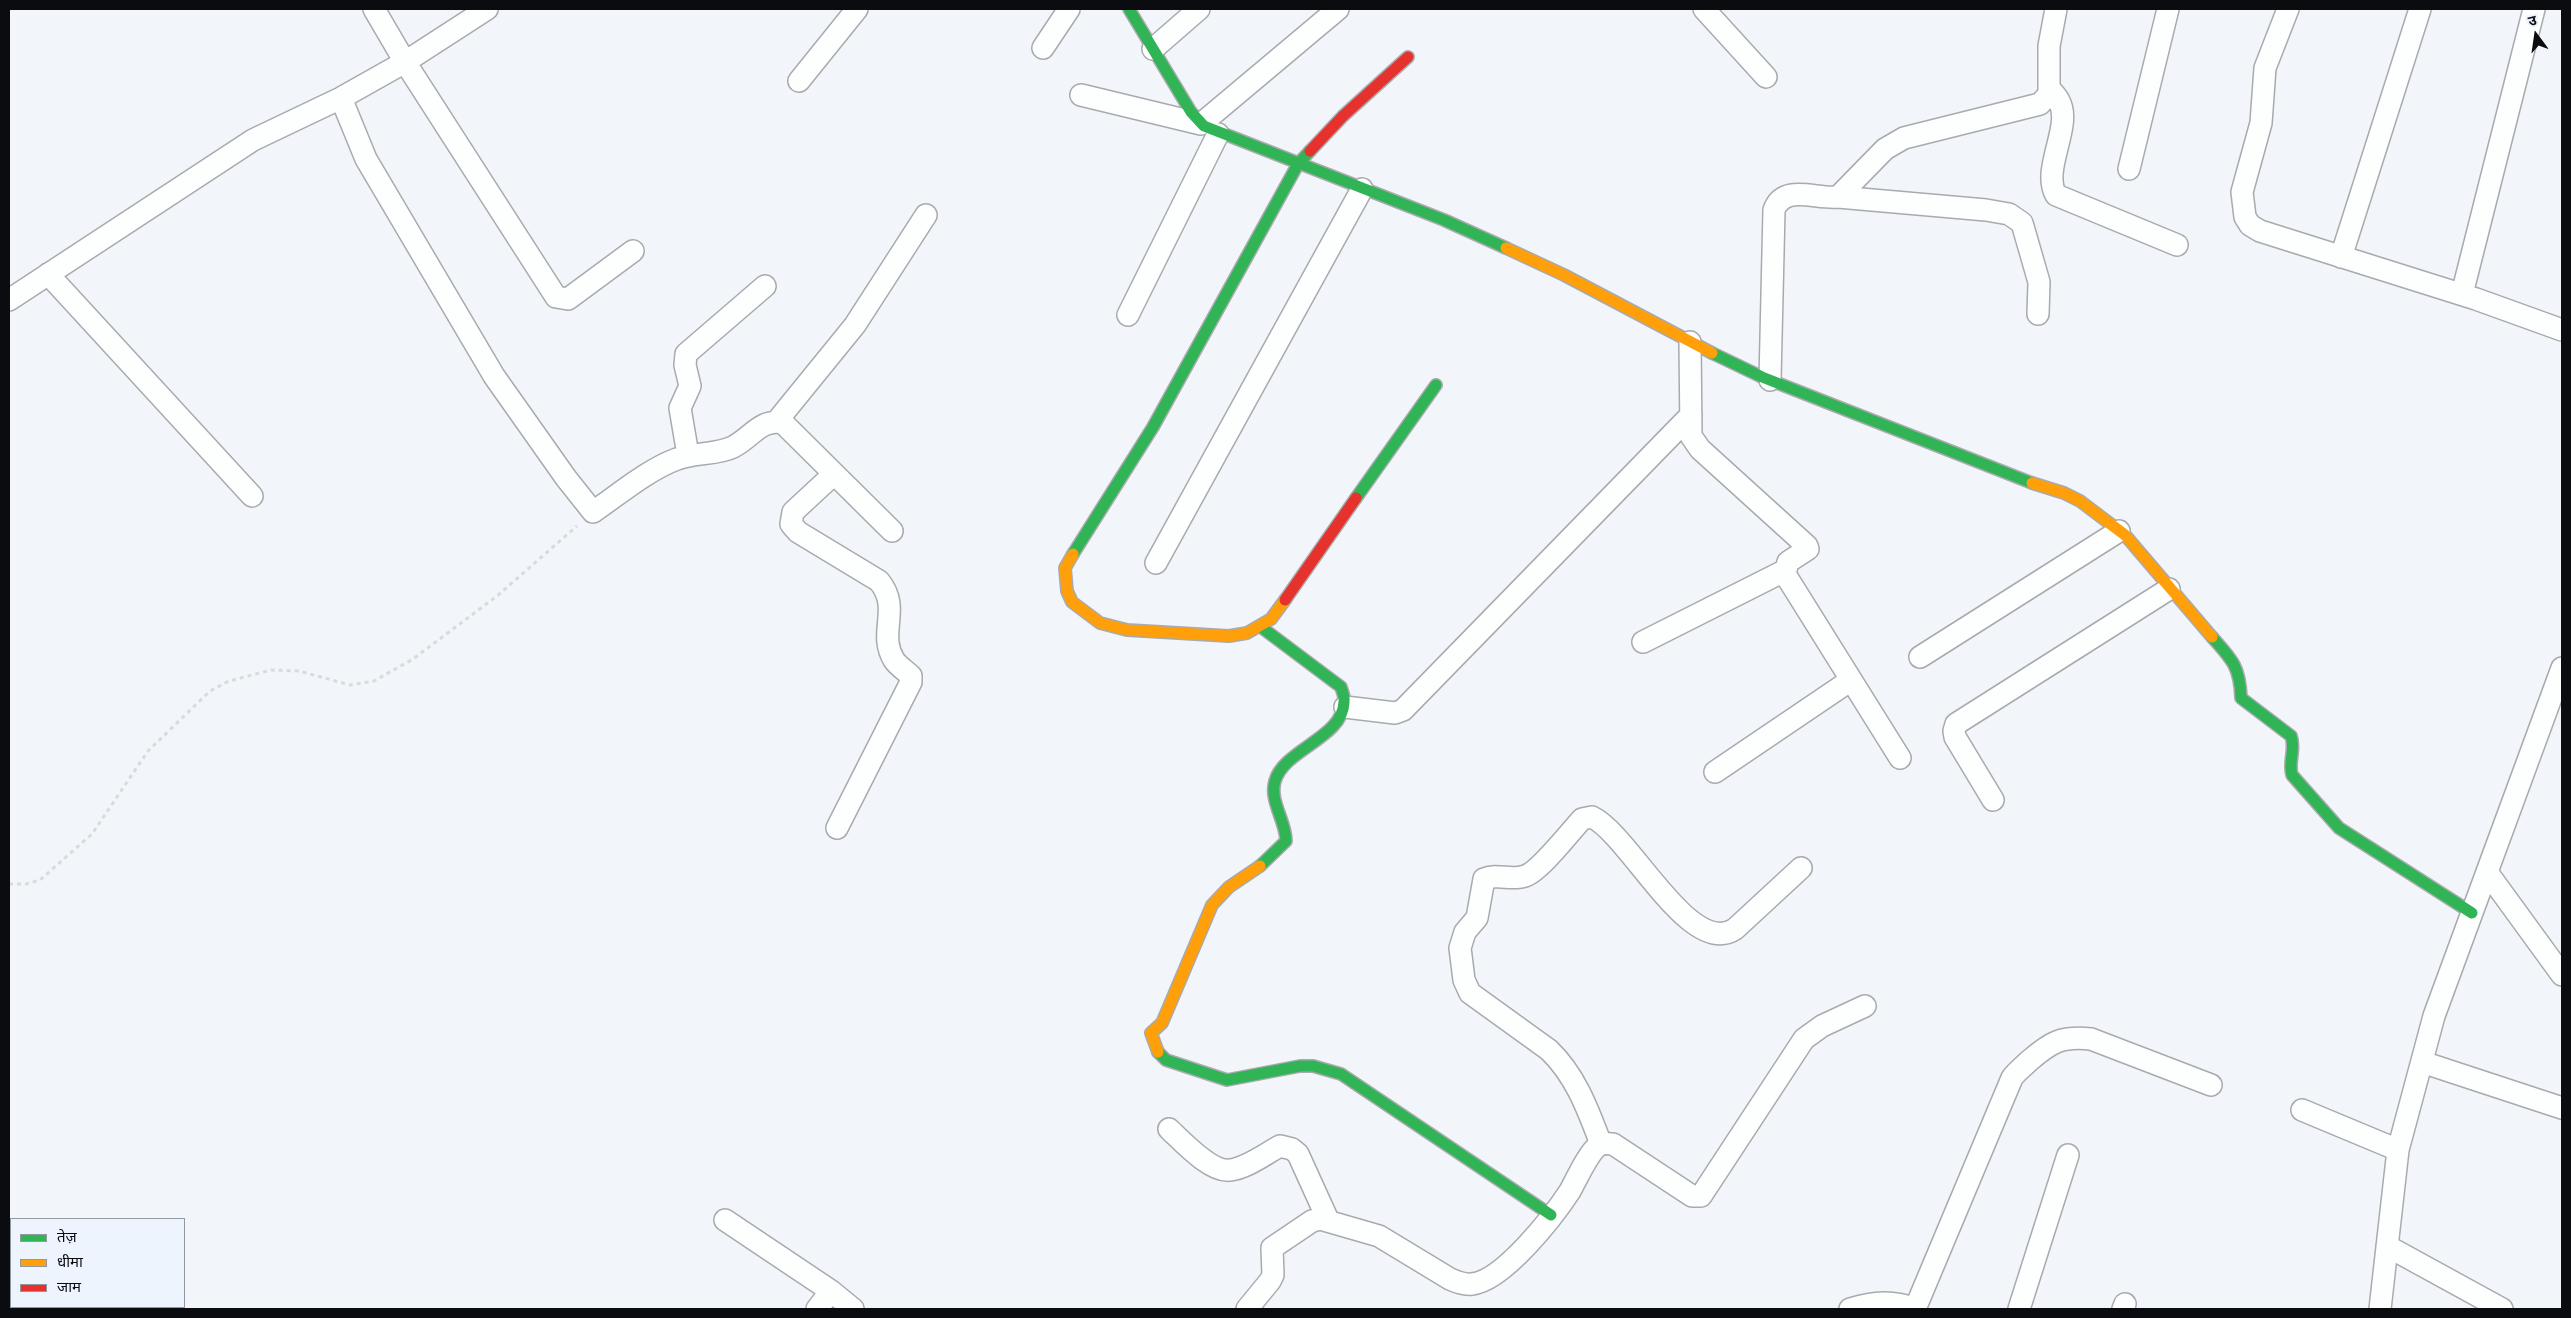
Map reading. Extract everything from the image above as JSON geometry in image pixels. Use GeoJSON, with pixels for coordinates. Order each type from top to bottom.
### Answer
{"type":"FeatureCollection","features":[{"type":"Feature","properties":{"kind":"street"},"geometry":{"type":"LineString","coordinates":[[374,9],[404,62],[556,297],[568,299],[633,250]]}},
{"type":"Feature","properties":{"kind":"street"},"geometry":{"type":"LineString","coordinates":[[9,300],[253,140],[341,98],[404,62],[487,9]]}},
{"type":"Feature","properties":{"kind":"street"},"geometry":{"type":"LineString","coordinates":[[799,81],[857,9]]}},
{"type":"Feature","properties":{"kind":"street"},"geometry":{"type":"LineString","coordinates":[[1043,48],[1069,9]]}},
{"type":"Feature","properties":{"kind":"street"},"geometry":{"type":"LineString","coordinates":[[1129,9],[1191,112],[1210,129]]}},
{"type":"Feature","properties":{"kind":"street"},"geometry":{"type":"LineString","coordinates":[[1153,49],[1199,9]]}},
{"type":"Feature","properties":{"kind":"street"},"geometry":{"type":"LineString","coordinates":[[1128,315],[1210,129],[1338,9]]}},
{"type":"Feature","properties":{"kind":"street"},"geometry":{"type":"LineString","coordinates":[[1704,9],[1766,77]]}},
{"type":"Feature","properties":{"kind":"street"},"geometry":{"type":"LineString","coordinates":[[1838,197],[1885,148],[1895,142],[1904,138],[2040,104],[2046,100],[2049,88],[2049,46],[2056,9]]}},
{"type":"Feature","properties":{"kind":"street"},"geometry":{"type":"LineString","coordinates":[[2129,169],[2168,9]]}},
{"type":"Feature","properties":{"kind":"street"},"geometry":{"type":"LineString","coordinates":[[2288,9],[2265,68],[2261,123],[2242,192],[2242,206],[2250,225],[2260,231],[2341,258],[2462,294],[2562,327]]}},
{"type":"Feature","properties":{"kind":"street"},"geometry":{"type":"LineString","coordinates":[[2341,258],[2420,9]]}},
{"type":"Feature","properties":{"kind":"street"},"geometry":{"type":"LineString","coordinates":[[2462,294],[2534,9]]}},
{"type":"Feature","properties":{"kind":"street"},"geometry":{"type":"LineString","coordinates":[[1408,57],[1343,116],[1298,164],[1153,427],[1085,532],[1065,568],[1066,592],[1072,602],[1100,623],[1128,630],[1229,636],[1248,633],[1261,627],[1272,619],[1436,385]]}},
{"type":"Feature","properties":{"kind":"street"},"geometry":{"type":"LineString","coordinates":[[2049,88],[2059,101],[2062,114],[2052,183],[2056,195],[2177,245]]}},
{"type":"Feature","properties":{"kind":"street"},"geometry":{"type":"LineString","coordinates":[[1081,96],[1210,129],[1444,220],[1564,275],[1690,342],[1770,380],[1991,469],[2064,493],[2080,501],[2119,531],[2233,660],[2240,677],[2242,698],[2291,736],[2294,745],[2290,766],[2292,775],[2339,828],[2472,913]]}},
{"type":"Feature","properties":{"kind":"street"},"geometry":{"type":"LineString","coordinates":[[341,98],[366,159],[494,376],[592,512],[666,463],[688,455],[730,448],[764,424],[777,421],[783,423],[892,531]]}},
{"type":"Feature","properties":{"kind":"street"},"geometry":{"type":"LineString","coordinates":[[1156,563],[1362,189]]}},
{"type":"Feature","properties":{"kind":"street"},"geometry":{"type":"LineString","coordinates":[[1770,380],[1774,210],[1777,203],[1787,196],[1838,197],[1986,210],[2018,219],[2022,223],[2039,282],[2038,314]]}},
{"type":"Feature","properties":{"kind":"street"},"geometry":{"type":"LineString","coordinates":[[777,421],[855,325],[926,215]]}},
{"type":"Feature","properties":{"kind":"street"},"geometry":{"type":"LineString","coordinates":[[48,274],[252,496]]}},
{"type":"Feature","properties":{"kind":"street"},"geometry":{"type":"LineString","coordinates":[[688,455],[680,408],[690,386],[685,365],[686,354],[765,286]]}},
{"type":"Feature","properties":{"kind":"street"},"geometry":{"type":"LineString","coordinates":[[1643,642],[1784,571],[1788,562],[1808,549],[1807,546],[1700,449],[1691,436],[1690,342]]}},
{"type":"Feature","properties":{"kind":"street"},"geometry":{"type":"LineString","coordinates":[[1345,707],[1395,713],[1403,710],[1691,415]]}},
{"type":"Feature","properties":{"kind":"street"},"geometry":{"type":"LineString","coordinates":[[834,474],[793,512],[791,524],[798,532],[879,581],[888,592],[890,604],[887,633],[890,651],[895,662],[911,676],[911,682],[837,828]]}},
{"type":"Feature","properties":{"kind":"street"},"geometry":{"type":"LineString","coordinates":[[1920,657],[2119,531]]}},
{"type":"Feature","properties":{"kind":"street"},"geometry":{"type":"LineString","coordinates":[[1784,571],[1900,758]]}},
{"type":"Feature","properties":{"kind":"street"},"geometry":{"type":"LineString","coordinates":[[1993,800],[1955,737],[1956,724],[2169,589]]}},
{"type":"Feature","properties":{"kind":"street"},"geometry":{"type":"LineString","coordinates":[[1261,627],[1341,687],[1346,697],[1345,707],[1326,731],[1278,772],[1273,791],[1285,826],[1286,841],[1274,854],[1219,895],[1212,905],[1162,1023],[1151,1034],[1154,1045],[1158,1053],[1166,1060],[1227,1080],[1287,1067],[1313,1066],[1341,1074],[1551,1215]]}},
{"type":"Feature","properties":{"kind":"street"},"geometry":{"type":"LineString","coordinates":[[2380,1309],[2398,1150],[2434,1016],[2562,668]]}},
{"type":"Feature","properties":{"kind":"street"},"geometry":{"type":"LineString","coordinates":[[1716,772],[1851,680]]}},
{"type":"Feature","properties":{"kind":"street"},"geometry":{"type":"LineString","coordinates":[[1601,1144],[1583,1098],[1559,1060],[1549,1050],[1470,994],[1466,987],[1460,948],[1461,939],[1477,918],[1484,880],[1499,876],[1518,878],[1533,873],[1582,819],[1592,817],[1608,826],[1675,907],[1705,931],[1718,936],[1728,934],[1735,929],[1801,868]]}},
{"type":"Feature","properties":{"kind":"street"},"geometry":{"type":"LineString","coordinates":[[2487,872],[2562,975]]}},
{"type":"Feature","properties":{"kind":"street"},"geometry":{"type":"LineString","coordinates":[[1247,1309],[1270,1281],[1273,1274],[1272,1248],[1312,1221],[1328,1220],[1379,1236],[1450,1279],[1472,1284],[1494,1276],[1526,1247],[1568,1194],[1594,1149],[1601,1144],[1613,1144],[1692,1196],[1701,1196],[1706,1192],[1804,1039],[1822,1026],[1865,1006]]}},
{"type":"Feature","properties":{"kind":"street"},"geometry":{"type":"LineString","coordinates":[[1850,1309],[1870,1303],[1888,1302],[1901,1303],[1916,1309],[2012,1078],[2018,1070],[2047,1045],[2075,1037],[2091,1039],[2211,1085]]}},
{"type":"Feature","properties":{"kind":"street"},"geometry":{"type":"LineString","coordinates":[[2422,1062],[2562,1108]]}},
{"type":"Feature","properties":{"kind":"street"},"geometry":{"type":"LineString","coordinates":[[2302,1110],[2398,1150]]}},
{"type":"Feature","properties":{"kind":"street"},"geometry":{"type":"LineString","coordinates":[[1169,1129],[1213,1167],[1229,1170],[1247,1164],[1280,1146],[1292,1149],[1298,1154],[1328,1220]]}},
{"type":"Feature","properties":{"kind":"street"},"geometry":{"type":"LineString","coordinates":[[2019,1309],[2068,1155]]}},
{"type":"Feature","properties":{"kind":"street"},"geometry":{"type":"LineString","coordinates":[[725,1220],[831,1291],[852,1309]]}},
{"type":"Feature","properties":{"kind":"street"},"geometry":{"type":"LineString","coordinates":[[2387,1246],[2502,1309]]}},
{"type":"Feature","properties":{"kind":"street"},"geometry":{"type":"LineString","coordinates":[[817,1309],[831,1291]]}},
{"type":"Feature","properties":{"kind":"path"},"geometry":{"type":"LineString","coordinates":[[9,884],[26,884],[40,880],[92,834],[148,751],[210,691],[229,681],[271,670],[299,671],[350,685],[374,681],[413,659],[497,596],[592,512]]}},
{"type":"Feature","properties":{"kind":"traffic: fast"},"geometry":{"type":"LineString","coordinates":[[1129,9],[1191,112],[1204,126],[1444,220],[1506,248]]}},
{"type":"Feature","properties":{"kind":"traffic: fast"},"geometry":{"type":"LineString","coordinates":[[1073,554],[1153,427],[1298,164],[1310,151]]}},
{"type":"Feature","properties":{"kind":"traffic: fast"},"geometry":{"type":"LineString","coordinates":[[1712,353],[1762,377],[2032,483]]}},
{"type":"Feature","properties":{"kind":"traffic: fast"},"geometry":{"type":"LineString","coordinates":[[1356,498],[1436,385]]}},
{"type":"Feature","properties":{"kind":"traffic: fast"},"geometry":{"type":"LineString","coordinates":[[1260,866],[1286,841],[1274,796],[1275,781],[1289,760],[1334,725],[1341,714],[1344,700],[1341,687],[1261,627]]}},
{"type":"Feature","properties":{"kind":"traffic: fast"},"geometry":{"type":"LineString","coordinates":[[2212,637],[2234,664],[2239,678],[2241,698],[2291,736],[2293,746],[2292,775],[2339,828],[2472,913]]}},
{"type":"Feature","properties":{"kind":"traffic: fast"},"geometry":{"type":"LineString","coordinates":[[1158,1052],[1166,1060],[1227,1080],[1300,1066],[1313,1066],[1341,1074],[1551,1215]]}},
{"type":"Feature","properties":{"kind":"traffic: slow"},"geometry":{"type":"LineString","coordinates":[[1506,248],[1564,275],[1712,353]]}},
{"type":"Feature","properties":{"kind":"traffic: slow"},"geometry":{"type":"LineString","coordinates":[[2032,483],[2064,493],[2080,501],[2125,535],[2212,637]]}},
{"type":"Feature","properties":{"kind":"traffic: slow"},"geometry":{"type":"LineString","coordinates":[[1073,554],[1065,568],[1067,591],[1072,602],[1100,623],[1127,630],[1229,636],[1247,633],[1271,619],[1285,600]]}},
{"type":"Feature","properties":{"kind":"traffic: slow"},"geometry":{"type":"LineString","coordinates":[[1158,1052],[1151,1033],[1162,1023],[1212,905],[1229,887],[1260,866]]}},
{"type":"Feature","properties":{"kind":"traffic: jam"},"geometry":{"type":"LineString","coordinates":[[1310,151],[1343,116],[1408,57]]}},
{"type":"Feature","properties":{"kind":"traffic: jam"},"geometry":{"type":"LineString","coordinates":[[1285,600],[1356,498]]}}]}
